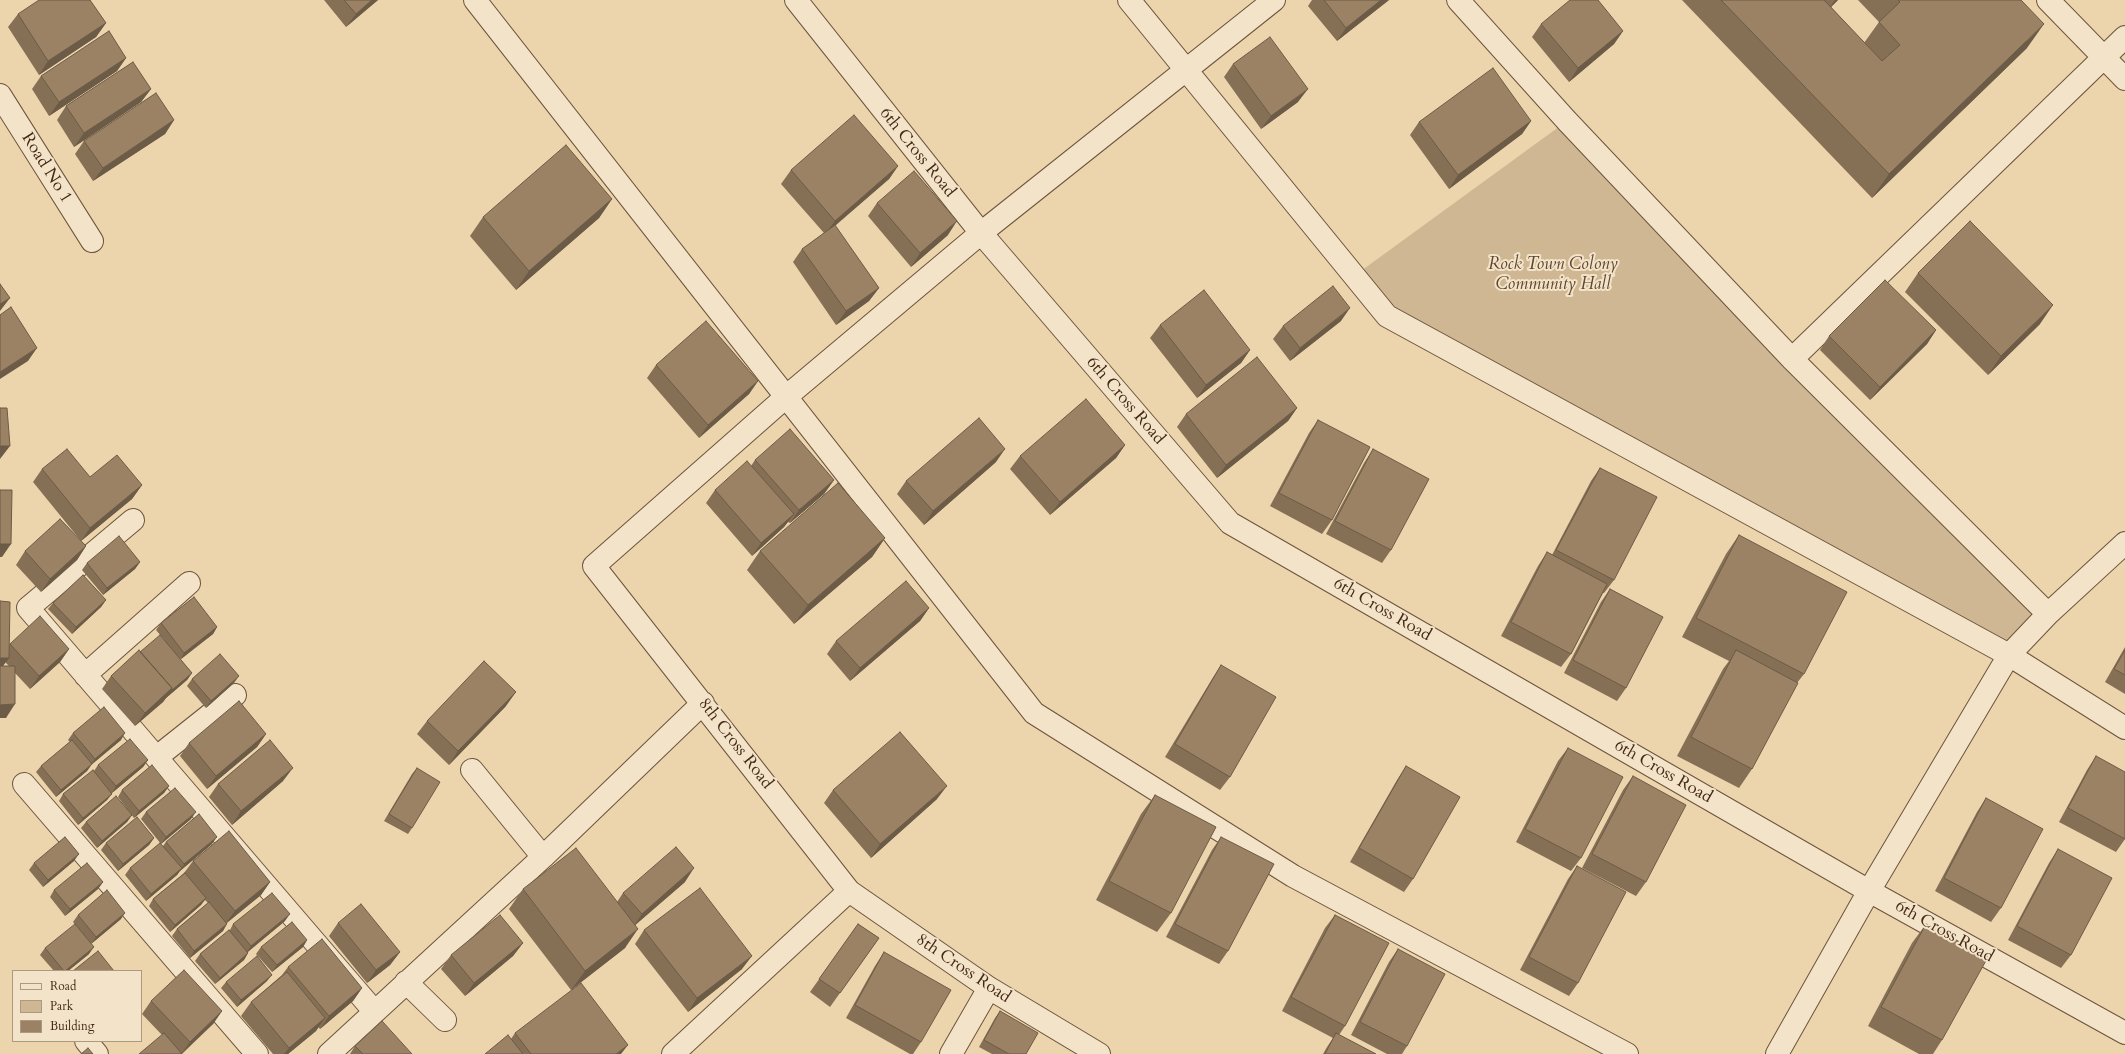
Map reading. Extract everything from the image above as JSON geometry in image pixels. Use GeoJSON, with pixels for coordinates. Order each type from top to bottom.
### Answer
{"type":"FeatureCollection","features":[{"type":"Feature","properties":{"kind":"street","name":"6th Cross Road"},"geometry":{"type":"LineString","coordinates":[[796,0],[981,233],[1230,523],[1869,891],[2125,1032]]}},
{"type":"Feature","properties":{"kind":"street"},"geometry":{"type":"LineString","coordinates":[[1129,0],[1186,72],[1387,316],[2009,655],[2125,728]]}},
{"type":"Feature","properties":{"kind":"street"},"geometry":{"type":"LineString","coordinates":[[787,396],[981,233],[1186,72],[1274,0]]}},
{"type":"Feature","properties":{"kind":"street"},"geometry":{"type":"LineString","coordinates":[[1458,0],[1567,121],[1792,359],[2048,614]]}},
{"type":"Feature","properties":{"kind":"street"},"geometry":{"type":"LineString","coordinates":[[2048,0],[2125,79]]}},
{"type":"Feature","properties":{"kind":"street"},"geometry":{"type":"LineString","coordinates":[[482,3],[1034,713],[1293,876],[1627,1054]]}},
{"type":"Feature","properties":{"kind":"street"},"geometry":{"type":"LineString","coordinates":[[1792,359],[2125,37]]}},
{"type":"Feature","properties":{"kind":"street","name":"Road No 1"},"geometry":{"type":"LineString","coordinates":[[0,95],[92,241]]}},
{"type":"Feature","properties":{"kind":"street","name":"8th Cross Road"},"geometry":{"type":"LineString","coordinates":[[787,396],[594,566],[849,891],[989,988],[1099,1054]]}},
{"type":"Feature","properties":{"kind":"street"},"geometry":{"type":"LineString","coordinates":[[133,520],[28,608],[374,1011]]}},
{"type":"Feature","properties":{"kind":"street"},"geometry":{"type":"LineString","coordinates":[[1777,1054],[1869,891],[2009,655],[2048,614],[2125,543]]}},
{"type":"Feature","properties":{"kind":"street"},"geometry":{"type":"LineString","coordinates":[[85,675],[189,583]]}},
{"type":"Feature","properties":{"kind":"street"},"geometry":{"type":"LineString","coordinates":[[157,757],[236,695]]}},
{"type":"Feature","properties":{"kind":"street"},"geometry":{"type":"LineString","coordinates":[[329,1054],[543,857],[703,703]]}},
{"type":"Feature","properties":{"kind":"street"},"geometry":{"type":"LineString","coordinates":[[472,770],[543,857]]}},
{"type":"Feature","properties":{"kind":"street"},"geometry":{"type":"LineString","coordinates":[[24,784],[257,1054]]}},
{"type":"Feature","properties":{"kind":"street"},"geometry":{"type":"LineString","coordinates":[[673,1054],[849,891]]}},
{"type":"Feature","properties":{"kind":"street"},"geometry":{"type":"LineString","coordinates":[[406,982],[445,1020]]}},
{"type":"Feature","properties":{"kind":"street"},"geometry":{"type":"LineString","coordinates":[[951,1054],[989,988]]}},
{"type":"Feature","properties":{"kind":"street"},"geometry":{"type":"LineString","coordinates":[[87,1042],[97,1054]]}},
{"type":"Feature","properties":{"kind":"green space","name":"Rock Town Colony Community Hall"},"geometry":{"type":"Polygon","coordinates":[[[1567,121],[2048,614],[2009,655],[1387,316],[1354,276],[1567,121]]]}},
{"type":"Feature","properties":{"kind":"building"},"geometry":{"type":"Polygon","coordinates":[[[39,0],[90,0],[106,23],[48,61],[18,14],[39,0]]]}},
{"type":"Feature","properties":{"kind":"building"},"geometry":{"type":"Polygon","coordinates":[[[344,0],[372,0],[356,14],[344,0]]]}},
{"type":"Feature","properties":{"kind":"building"},"geometry":{"type":"Polygon","coordinates":[[[1324,0],[1381,0],[1346,28],[1324,0]]]}},
{"type":"Feature","properties":{"kind":"building"},"geometry":{"type":"Polygon","coordinates":[[[1570,0],[1598,0],[1623,31],[1578,68],[1541,24],[1570,0]]]}},
{"type":"Feature","properties":{"kind":"building"},"geometry":{"type":"Polygon","coordinates":[[[1721,0],[1824,0],[1882,61],[1900,45],[1879,22],[1900,2],[1898,0],[2021,0],[2044,24],[1889,174],[1721,0]]]}},
{"type":"Feature","properties":{"kind":"building"},"geometry":{"type":"Polygon","coordinates":[[[109,31],[126,58],[59,102],[41,76],[109,31]]]}},
{"type":"Feature","properties":{"kind":"building"},"geometry":{"type":"Polygon","coordinates":[[[1270,37],[1308,89],[1271,116],[1233,64],[1270,37]]]}},
{"type":"Feature","properties":{"kind":"building"},"geometry":{"type":"Polygon","coordinates":[[[133,62],[151,89],[84,133],[66,106],[133,62]]]}},
{"type":"Feature","properties":{"kind":"building"},"geometry":{"type":"Polygon","coordinates":[[[1493,68],[1531,121],[1458,175],[1419,122],[1493,68]]]}},
{"type":"Feature","properties":{"kind":"building"},"geometry":{"type":"Polygon","coordinates":[[[156,93],[174,120],[103,168],[84,141],[156,93]]]}},
{"type":"Feature","properties":{"kind":"building"},"geometry":{"type":"Polygon","coordinates":[[[854,115],[898,166],[835,221],[791,170],[854,115]]]}},
{"type":"Feature","properties":{"kind":"building"},"geometry":{"type":"Polygon","coordinates":[[[566,145],[612,199],[529,271],[483,217],[566,145]]]}},
{"type":"Feature","properties":{"kind":"building"},"geometry":{"type":"Polygon","coordinates":[[[914,171],[957,221],[920,253],[877,203],[914,171]]]}},
{"type":"Feature","properties":{"kind":"building"},"geometry":{"type":"Polygon","coordinates":[[[1970,221],[2053,305],[2001,356],[1918,273],[1970,221]]]}},
{"type":"Feature","properties":{"kind":"building"},"geometry":{"type":"Polygon","coordinates":[[[835,225],[879,288],[846,311],[802,249],[835,225]]]}},
{"type":"Feature","properties":{"kind":"building"},"geometry":{"type":"Polygon","coordinates":[[[1885,280],[1936,330],[1880,387],[1829,336],[1885,280]]]}},
{"type":"Feature","properties":{"kind":"building"},"geometry":{"type":"Polygon","coordinates":[[[0,284],[10,298],[0,304],[0,284]]]}},
{"type":"Feature","properties":{"kind":"building"},"geometry":{"type":"Polygon","coordinates":[[[1333,286],[1350,308],[1300,348],[1283,326],[1333,286]]]}},
{"type":"Feature","properties":{"kind":"building"},"geometry":{"type":"Polygon","coordinates":[[[1204,290],[1250,350],[1206,385],[1160,325],[1204,290]]]}},
{"type":"Feature","properties":{"kind":"building"},"geometry":{"type":"Polygon","coordinates":[[[11,307],[37,348],[0,372],[0,315],[11,307]]]}},
{"type":"Feature","properties":{"kind":"building"},"geometry":{"type":"Polygon","coordinates":[[[706,321],[758,381],[708,425],[656,365],[706,321]]]}},
{"type":"Feature","properties":{"kind":"building"},"geometry":{"type":"Polygon","coordinates":[[[1257,357],[1297,408],[1226,465],[1186,414],[1257,357]]]}},
{"type":"Feature","properties":{"kind":"building"},"geometry":{"type":"Polygon","coordinates":[[[1086,399],[1125,445],[1060,502],[1020,456],[1086,399]]]}},
{"type":"Feature","properties":{"kind":"building"},"geometry":{"type":"Polygon","coordinates":[[[0,408],[7,408],[10,446],[0,446],[0,408]]]}},
{"type":"Feature","properties":{"kind":"building"},"geometry":{"type":"Polygon","coordinates":[[[979,418],[1005,449],[933,511],[906,481],[979,418]]]}},
{"type":"Feature","properties":{"kind":"building"},"geometry":{"type":"Polygon","coordinates":[[[1318,420],[1370,447],[1332,520],[1279,493],[1318,420]]]}},
{"type":"Feature","properties":{"kind":"building"},"geometry":{"type":"Polygon","coordinates":[[[790,429],[834,480],[799,510],[755,460],[790,429]]]}},
{"type":"Feature","properties":{"kind":"building"},"geometry":{"type":"Polygon","coordinates":[[[67,449],[90,477],[117,455],[142,485],[90,528],[42,469],[67,449]]]}},
{"type":"Feature","properties":{"kind":"building"},"geometry":{"type":"Polygon","coordinates":[[[1373,449],[1429,479],[1391,550],[1335,521],[1373,449]]]}},
{"type":"Feature","properties":{"kind":"building"},"geometry":{"type":"Polygon","coordinates":[[[747,461],[794,514],[761,543],[715,490],[747,461]]]}},
{"type":"Feature","properties":{"kind":"building"},"geometry":{"type":"Polygon","coordinates":[[[1600,468],[1657,497],[1614,580],[1556,550],[1600,468]]]}},
{"type":"Feature","properties":{"kind":"building"},"geometry":{"type":"Polygon","coordinates":[[[838,483],[885,538],[808,605],[760,551],[838,483]]]}},
{"type":"Feature","properties":{"kind":"building"},"geometry":{"type":"Polygon","coordinates":[[[0,490],[12,490],[11,544],[0,544],[0,490]]]}},
{"type":"Feature","properties":{"kind":"building"},"geometry":{"type":"Polygon","coordinates":[[[60,519],[86,546],[50,579],[25,551],[60,519]]]}},
{"type":"Feature","properties":{"kind":"building"},"geometry":{"type":"Polygon","coordinates":[[[1739,535],[1847,592],[1804,674],[1696,618],[1739,535]]]}},
{"type":"Feature","properties":{"kind":"building"},"geometry":{"type":"Polygon","coordinates":[[[119,536],[140,562],[107,588],[87,563],[119,536]]]}},
{"type":"Feature","properties":{"kind":"building"},"geometry":{"type":"Polygon","coordinates":[[[1547,552],[1607,584],[1571,654],[1511,622],[1547,552]]]}},
{"type":"Feature","properties":{"kind":"building"},"geometry":{"type":"Polygon","coordinates":[[[83,575],[106,600],[76,627],[53,603],[83,575]]]}},
{"type":"Feature","properties":{"kind":"building"},"geometry":{"type":"Polygon","coordinates":[[[906,581],[929,608],[860,668],[836,641],[906,581]]]}},
{"type":"Feature","properties":{"kind":"building"},"geometry":{"type":"Polygon","coordinates":[[[1610,589],[1663,617],[1626,688],[1573,660],[1610,589]]]}},
{"type":"Feature","properties":{"kind":"building"},"geometry":{"type":"Polygon","coordinates":[[[194,597],[217,627],[184,653],[161,623],[194,597]]]}},
{"type":"Feature","properties":{"kind":"building"},"geometry":{"type":"Polygon","coordinates":[[[0,601],[10,602],[9,658],[0,658],[0,601]]]}},
{"type":"Feature","properties":{"kind":"building"},"geometry":{"type":"Polygon","coordinates":[[[40,616],[69,649],[39,676],[10,644],[40,616]]]}},
{"type":"Feature","properties":{"kind":"building"},"geometry":{"type":"Polygon","coordinates":[[[160,635],[192,673],[171,691],[172,688],[140,652],[160,635]]]}},
{"type":"Feature","properties":{"kind":"building"},"geometry":{"type":"Polygon","coordinates":[[[139,650],[172,688],[145,713],[111,676],[139,650]]]}},
{"type":"Feature","properties":{"kind":"building"},"geometry":{"type":"Polygon","coordinates":[[[1736,650],[1798,683],[1752,769],[1691,737],[1736,650]]]}},
{"type":"Feature","properties":{"kind":"building"},"geometry":{"type":"Polygon","coordinates":[[[2125,650],[2125,675],[2114,669],[2125,650]]]}},
{"type":"Feature","properties":{"kind":"building"},"geometry":{"type":"Polygon","coordinates":[[[220,654],[239,676],[211,701],[192,679],[220,654]]]}},
{"type":"Feature","properties":{"kind":"building"},"geometry":{"type":"Polygon","coordinates":[[[484,661],[516,692],[458,751],[427,721],[484,661]]]}},
{"type":"Feature","properties":{"kind":"building"},"geometry":{"type":"Polygon","coordinates":[[[1221,665],[1276,697],[1230,777],[1175,744],[1221,665]]]}},
{"type":"Feature","properties":{"kind":"building"},"geometry":{"type":"Polygon","coordinates":[[[0,666],[15,666],[15,704],[0,705],[0,666]]]}},
{"type":"Feature","properties":{"kind":"building"},"geometry":{"type":"Polygon","coordinates":[[[239,701],[266,734],[216,776],[189,743],[239,701]]]}},
{"type":"Feature","properties":{"kind":"building"},"geometry":{"type":"Polygon","coordinates":[[[104,707],[125,733],[95,759],[73,733],[104,707]]]}},
{"type":"Feature","properties":{"kind":"building"},"geometry":{"type":"Polygon","coordinates":[[[900,732],[947,786],[880,844],[833,790],[900,732]]]}},
{"type":"Feature","properties":{"kind":"building"},"geometry":{"type":"Polygon","coordinates":[[[130,739],[148,760],[116,786],[98,765],[130,739]]]}},
{"type":"Feature","properties":{"kind":"building"},"geometry":{"type":"Polygon","coordinates":[[[72,740],[92,764],[61,790],[41,766],[72,740]]]}},
{"type":"Feature","properties":{"kind":"building"},"geometry":{"type":"Polygon","coordinates":[[[270,740],[293,768],[241,811],[218,784],[270,740]]]}},
{"type":"Feature","properties":{"kind":"building"},"geometry":{"type":"Polygon","coordinates":[[[1568,748],[1623,777],[1581,858],[1525,829],[1568,748]]]}},
{"type":"Feature","properties":{"kind":"building"},"geometry":{"type":"Polygon","coordinates":[[[2096,756],[2125,772],[2125,839],[2068,808],[2096,756]]]}},
{"type":"Feature","properties":{"kind":"building"},"geometry":{"type":"Polygon","coordinates":[[[152,765],[169,786],[139,811],[122,790],[152,765]]]}},
{"type":"Feature","properties":{"kind":"building"},"geometry":{"type":"Polygon","coordinates":[[[1406,766],[1460,797],[1413,879],[1359,848],[1406,766]]]}},
{"type":"Feature","properties":{"kind":"building"},"geometry":{"type":"Polygon","coordinates":[[[417,768],[440,782],[412,828],[389,814],[417,768]]]}},
{"type":"Feature","properties":{"kind":"building"},"geometry":{"type":"Polygon","coordinates":[[[93,770],[112,794],[83,818],[63,794],[93,770]]]}},
{"type":"Feature","properties":{"kind":"building"},"geometry":{"type":"Polygon","coordinates":[[[1633,776],[1686,805],[1646,882],[1592,854],[1633,776]]]}},
{"type":"Feature","properties":{"kind":"building"},"geometry":{"type":"Polygon","coordinates":[[[175,788],[196,812],[166,837],[146,812],[175,788]]]}},
{"type":"Feature","properties":{"kind":"building"},"geometry":{"type":"Polygon","coordinates":[[[1155,795],[1216,827],[1171,913],[1109,881],[1155,795]]]}},
{"type":"Feature","properties":{"kind":"building"},"geometry":{"type":"Polygon","coordinates":[[[116,796],[132,815],[102,841],[86,822],[116,796]]]}},
{"type":"Feature","properties":{"kind":"building"},"geometry":{"type":"Polygon","coordinates":[[[1986,798],[2043,829],[2001,908],[1944,878],[1986,798]]]}},
{"type":"Feature","properties":{"kind":"building"},"geometry":{"type":"Polygon","coordinates":[[[199,814],[217,837],[184,864],[166,842],[199,814]]]}},
{"type":"Feature","properties":{"kind":"building"},"geometry":{"type":"Polygon","coordinates":[[[137,817],[154,838],[123,864],[106,843],[137,817]]]}},
{"type":"Feature","properties":{"kind":"building"},"geometry":{"type":"Polygon","coordinates":[[[229,831],[270,882],[235,911],[193,861],[229,831]]]}},
{"type":"Feature","properties":{"kind":"building"},"geometry":{"type":"Polygon","coordinates":[[[65,837],[79,854],[48,880],[34,863],[65,837]]]}},
{"type":"Feature","properties":{"kind":"building"},"geometry":{"type":"Polygon","coordinates":[[[1221,837],[1274,864],[1228,951],[1175,924],[1221,837]]]}},
{"type":"Feature","properties":{"kind":"building"},"geometry":{"type":"Polygon","coordinates":[[[160,843],[182,868],[151,894],[130,868],[160,843]]]}},
{"type":"Feature","properties":{"kind":"building"},"geometry":{"type":"Polygon","coordinates":[[[676,847],[694,868],[642,914],[623,893],[676,847]]]}},
{"type":"Feature","properties":{"kind":"building"},"geometry":{"type":"Polygon","coordinates":[[[576,848],[638,929],[585,971],[523,889],[576,848]]]}},
{"type":"Feature","properties":{"kind":"building"},"geometry":{"type":"Polygon","coordinates":[[[2058,849],[2112,878],[2071,955],[2017,926],[2058,849]]]}},
{"type":"Feature","properties":{"kind":"building"},"geometry":{"type":"Polygon","coordinates":[[[87,863],[103,882],[70,909],[54,890],[87,863]]]}},
{"type":"Feature","properties":{"kind":"building"},"geometry":{"type":"Polygon","coordinates":[[[1577,866],[1626,892],[1578,983],[1529,957],[1577,866]]]}},
{"type":"Feature","properties":{"kind":"building"},"geometry":{"type":"Polygon","coordinates":[[[185,873],[206,898],[175,925],[153,899],[185,873]]]}},
{"type":"Feature","properties":{"kind":"building"},"geometry":{"type":"Polygon","coordinates":[[[700,888],[752,956],[697,998],[644,930],[700,888]]]}},
{"type":"Feature","properties":{"kind":"building"},"geometry":{"type":"Polygon","coordinates":[[[107,890],[125,913],[96,937],[78,915],[107,890]]]}},
{"type":"Feature","properties":{"kind":"building"},"geometry":{"type":"Polygon","coordinates":[[[272,893],[290,914],[251,946],[233,924],[272,893]]]}},
{"type":"Feature","properties":{"kind":"building"},"geometry":{"type":"Polygon","coordinates":[[[209,902],[227,924],[194,951],[177,929],[209,902]]]}},
{"type":"Feature","properties":{"kind":"building"},"geometry":{"type":"Polygon","coordinates":[[[361,904],[400,952],[376,970],[338,923],[361,904]]]}},
{"type":"Feature","properties":{"kind":"building"},"geometry":{"type":"Polygon","coordinates":[[[500,915],[523,943],[474,983],[451,955],[500,915]]]}},
{"type":"Feature","properties":{"kind":"building"},"geometry":{"type":"Polygon","coordinates":[[[1335,915],[1389,943],[1345,1026],[1291,997],[1335,915]]]}},
{"type":"Feature","properties":{"kind":"building"},"geometry":{"type":"Polygon","coordinates":[[[292,922],[307,940],[277,965],[261,947],[292,922]]]}},
{"type":"Feature","properties":{"kind":"building"},"geometry":{"type":"Polygon","coordinates":[[[75,924],[94,947],[66,970],[63,970],[45,948],[75,924]]]}},
{"type":"Feature","properties":{"kind":"building"},"geometry":{"type":"Polygon","coordinates":[[[858,924],[879,938],[840,993],[819,979],[858,924]]]}},
{"type":"Feature","properties":{"kind":"building"},"geometry":{"type":"Polygon","coordinates":[[[1926,924],[1988,957],[1942,1040],[1881,1007],[1926,924]]]}},
{"type":"Feature","properties":{"kind":"building"},"geometry":{"type":"Polygon","coordinates":[[[229,930],[248,953],[220,978],[200,954],[229,930]]]}},
{"type":"Feature","properties":{"kind":"building"},"geometry":{"type":"Polygon","coordinates":[[[322,939],[362,988],[329,1016],[288,967],[322,939]]]}},
{"type":"Feature","properties":{"kind":"building"},"geometry":{"type":"Polygon","coordinates":[[[1398,949],[1445,974],[1407,1046],[1360,1022],[1398,949]]]}},
{"type":"Feature","properties":{"kind":"building"},"geometry":{"type":"Polygon","coordinates":[[[98,951],[113,970],[74,970],[98,951]]]}},
{"type":"Feature","properties":{"kind":"building"},"geometry":{"type":"Polygon","coordinates":[[[884,952],[951,990],[921,1042],[855,1005],[884,952]]]}},
{"type":"Feature","properties":{"kind":"building"},"geometry":{"type":"Polygon","coordinates":[[[257,956],[272,975],[241,1000],[226,982],[257,956]]]}},
{"type":"Feature","properties":{"kind":"building"},"geometry":{"type":"Polygon","coordinates":[[[184,970],[222,1011],[190,1042],[151,1001],[184,970]]]}},
{"type":"Feature","properties":{"kind":"building"},"geometry":{"type":"Polygon","coordinates":[[[287,972],[325,1018],[289,1048],[251,1002],[287,972]]]}},
{"type":"Feature","properties":{"kind":"building"},"geometry":{"type":"Polygon","coordinates":[[[581,983],[628,1045],[616,1054],[531,1054],[515,1033],[581,983]]]}},
{"type":"Feature","properties":{"kind":"building"},"geometry":{"type":"Polygon","coordinates":[[[1000,1011],[1038,1033],[1026,1054],[1009,1054],[984,1040],[1000,1011]]]}},
{"type":"Feature","properties":{"kind":"building"},"geometry":{"type":"Polygon","coordinates":[[[382,1021],[412,1054],[363,1054],[355,1046],[382,1021]]]}},
{"type":"Feature","properties":{"kind":"building"},"geometry":{"type":"Polygon","coordinates":[[[164,1033],[182,1054],[139,1054],[164,1033]]]}},
{"type":"Feature","properties":{"kind":"building"},"geometry":{"type":"Polygon","coordinates":[[[1336,1033],[1376,1054],[1325,1054],[1336,1033]]]}},
{"type":"Feature","properties":{"kind":"building"},"geometry":{"type":"Polygon","coordinates":[[[508,1035],[523,1054],[485,1054],[508,1035]]]}},
{"type":"Feature","properties":{"kind":"building"},"geometry":{"type":"Polygon","coordinates":[[[88,1048],[93,1054],[81,1054],[88,1048]]]}}]}
